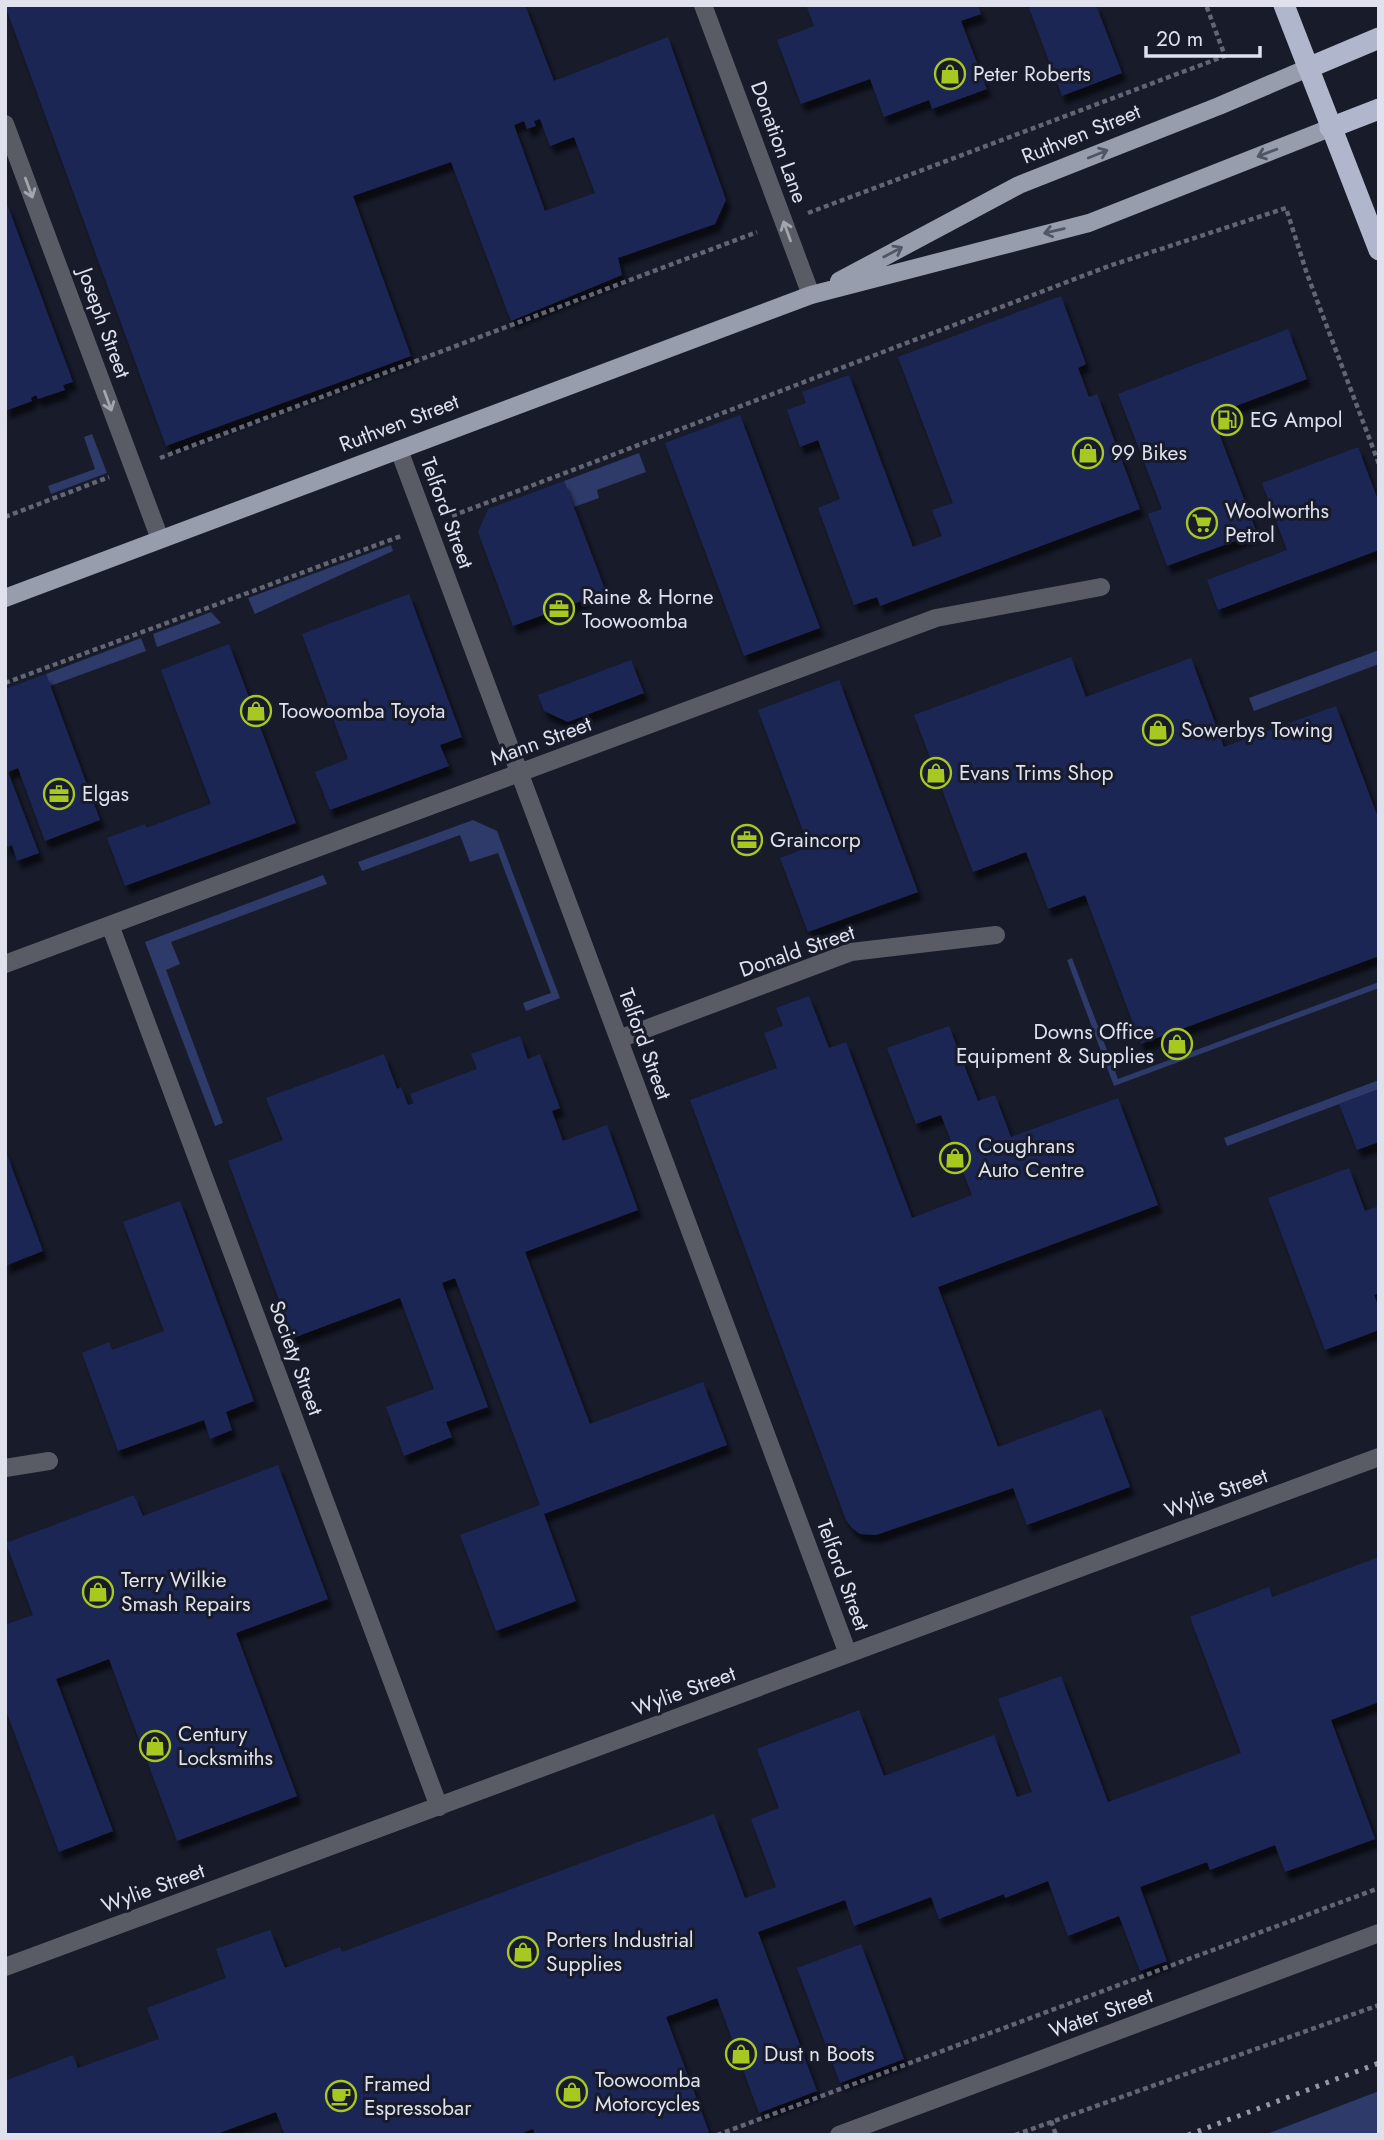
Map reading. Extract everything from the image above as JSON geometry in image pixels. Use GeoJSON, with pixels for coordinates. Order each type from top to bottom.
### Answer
{"type":"FeatureCollection","features":[{"type":"Feature","properties":{"kind":"highway"},"geometry":{"type":"LineString","coordinates":[[1284,5],[1379,250]]}},
{"type":"Feature","properties":{"kind":"highway","name":"Ruthven Street"},"geometry":{"type":"LineString","coordinates":[[1308,68],[1379,38]]}},
{"type":"Feature","properties":{"kind":"highway","name":"Ruthven Street"},"geometry":{"type":"LineString","coordinates":[[1330,128],[1379,109]]}},
{"type":"Feature","properties":{"kind":"main road","name":"Ruthven Street"},"geometry":{"type":"LineString","coordinates":[[811,295],[1019,185],[1308,68]]}},
{"type":"Feature","properties":{"kind":"main road","name":"Ruthven Street"},"geometry":{"type":"LineString","coordinates":[[5,598],[811,295],[1089,223],[1330,128]]}},
{"type":"Feature","properties":{"kind":"street","name":"Donation Lane"},"geometry":{"type":"LineString","coordinates":[[704,5],[811,295]]}},
{"type":"Feature","properties":{"kind":"street","name":"Joseph Street"},"geometry":{"type":"LineString","coordinates":[[5,124],[160,539]]}},
{"type":"Feature","properties":{"kind":"street","name":"Telford Street"},"geometry":{"type":"LineString","coordinates":[[399,450],[848,1654]]}},
{"type":"Feature","properties":{"kind":"street","name":"Mann Street"},"geometry":{"type":"LineString","coordinates":[[5,964],[936,618],[1101,587]]}},
{"type":"Feature","properties":{"kind":"street","name":"Society Street"},"geometry":{"type":"LineString","coordinates":[[110,925],[439,1807]]}},
{"type":"Feature","properties":{"kind":"street","name":"Donald Street"},"geometry":{"type":"LineString","coordinates":[[619,1039],[851,952],[996,935]]}},
{"type":"Feature","properties":{"kind":"street","name":"Wylie Street"},"geometry":{"type":"LineString","coordinates":[[5,1968],[1379,1457]]}},
{"type":"Feature","properties":{"kind":"street"},"geometry":{"type":"LineString","coordinates":[[5,1468],[49,1461]]}},
{"type":"Feature","properties":{"kind":"street","name":"Water Street"},"geometry":{"type":"LineString","coordinates":[[839,2135],[1379,1933]]}},
{"type":"Feature","properties":{"kind":"path"},"geometry":{"type":"LineString","coordinates":[[5,517],[1225,55],[1206,5]]}},
{"type":"Feature","properties":{"kind":"path"},"geometry":{"type":"LineString","coordinates":[[5,683],[428,526],[1109,266],[1286,208],[1307,274],[1379,464]]}},
{"type":"Feature","properties":{"kind":"path"},"geometry":{"type":"LineString","coordinates":[[717,2135],[1379,1888]]}},
{"type":"Feature","properties":{"kind":"path"},"geometry":{"type":"LineString","coordinates":[[1015,2135],[1379,2005]]}},
{"type":"Feature","properties":{"kind":"path"},"geometry":{"type":"LineString","coordinates":[[1051,2121],[1056,2135]]}},
{"type":"Feature","properties":{"kind":"shaded area"},"geometry":{"type":"Polygon","coordinates":[[[92,434],[107,473],[51,494],[48,486],[95,469],[84,437],[92,434]]]}},
{"type":"Feature","properties":{"kind":"shaded area"},"geometry":{"type":"Polygon","coordinates":[[[639,453],[646,472],[597,490],[599,498],[574,507],[564,481],[639,453]]]}},
{"type":"Feature","properties":{"kind":"shaded area"},"geometry":{"type":"Polygon","coordinates":[[[391,545],[393,551],[255,614],[248,598],[391,545]]]}},
{"type":"Feature","properties":{"kind":"shaded area"},"geometry":{"type":"Polygon","coordinates":[[[211,612],[221,623],[157,647],[153,634],[211,612]]]}},
{"type":"Feature","properties":{"kind":"shaded area"},"geometry":{"type":"Polygon","coordinates":[[[141,638],[146,651],[50,686],[46,674],[141,638]]]}},
{"type":"Feature","properties":{"kind":"shaded area"},"geometry":{"type":"Polygon","coordinates":[[[1379,650],[1379,664],[1254,711],[1249,698],[1379,650]]]}},
{"type":"Feature","properties":{"kind":"shaded area"},"geometry":{"type":"Polygon","coordinates":[[[473,820],[497,831],[560,998],[526,1011],[523,1003],[551,993],[498,853],[470,862],[460,835],[362,871],[358,862],[473,820]]]}},
{"type":"Feature","properties":{"kind":"shaded area"},"geometry":{"type":"Polygon","coordinates":[[[323,875],[327,884],[171,942],[180,964],[166,970],[223,1123],[215,1126],[145,942],[323,875]]]}},
{"type":"Feature","properties":{"kind":"shaded area"},"geometry":{"type":"Polygon","coordinates":[[[1072,958],[1118,1079],[1379,982],[1379,988],[1114,1086],[1067,960],[1072,958]]]}},
{"type":"Feature","properties":{"kind":"shaded area"},"geometry":{"type":"Polygon","coordinates":[[[1379,1080],[1379,1089],[1227,1146],[1224,1138],[1379,1080]]]}},
{"type":"Feature","properties":{"kind":"shaded area"},"geometry":{"type":"Polygon","coordinates":[[[1379,2091],[1379,2135],[1264,2135],[1379,2091]]]}},
{"type":"Feature","properties":{"kind":"building"},"geometry":{"type":"Polygon","coordinates":[[[5,5],[525,5],[554,81],[668,37],[726,200],[715,224],[618,258],[622,275],[511,321],[451,162],[353,196],[411,356],[166,446],[5,5]],[[540,119],[534,121],[536,126],[527,129],[524,121],[514,125],[545,211],[595,193],[574,137],[550,146],[540,119]]]}},
{"type":"Feature","properties":{"kind":"building"},"geometry":{"type":"Polygon","coordinates":[[[806,5],[978,5],[981,14],[961,21],[987,89],[932,109],[929,100],[884,117],[870,79],[801,104],[777,40],[814,26],[806,5]]]}},
{"type":"Feature","properties":{"kind":"building"},"geometry":{"type":"Polygon","coordinates":[[[1028,5],[1096,5],[1122,73],[1062,96],[1028,5]]]}},
{"type":"Feature","properties":{"kind":"building"},"geometry":{"type":"Polygon","coordinates":[[[6,201],[73,382],[63,385],[65,390],[38,399],[36,395],[31,398],[32,401],[5,411],[6,201]]]}},
{"type":"Feature","properties":{"kind":"building"},"geometry":{"type":"Polygon","coordinates":[[[1061,296],[1086,364],[1078,368],[1089,397],[1097,394],[1140,509],[880,606],[877,597],[854,605],[818,508],[840,499],[818,440],[800,447],[787,410],[806,403],[802,392],[849,375],[913,547],[942,536],[932,510],[953,503],[898,357],[1061,296]]]}},
{"type":"Feature","properties":{"kind":"building"},"geometry":{"type":"Polygon","coordinates":[[[1288,329],[1307,379],[1212,415],[1257,533],[1167,566],[1148,514],[1162,509],[1118,394],[1288,329]]]}},
{"type":"Feature","properties":{"kind":"building"},"geometry":{"type":"Polygon","coordinates":[[[740,415],[820,628],[744,656],[665,443],[740,415]]]}},
{"type":"Feature","properties":{"kind":"building"},"geometry":{"type":"Polygon","coordinates":[[[1358,447],[1379,503],[1379,550],[1218,610],[1207,580],[1287,550],[1262,483],[1358,447]]]}},
{"type":"Feature","properties":{"kind":"building"},"geometry":{"type":"Polygon","coordinates":[[[564,481],[606,592],[513,626],[478,532],[488,509],[564,481]]]}},
{"type":"Feature","properties":{"kind":"building"},"geometry":{"type":"Polygon","coordinates":[[[409,594],[462,737],[440,745],[449,766],[330,810],[315,772],[348,759],[302,634],[409,594]]]}},
{"type":"Feature","properties":{"kind":"building"},"geometry":{"type":"Polygon","coordinates":[[[229,644],[296,823],[125,886],[107,838],[145,824],[146,828],[211,804],[161,670],[229,644]]]}},
{"type":"Feature","properties":{"kind":"building"},"geometry":{"type":"Polygon","coordinates":[[[1071,657],[1086,697],[1191,658],[1224,747],[1336,706],[1379,820],[1379,956],[1141,1044],[1085,895],[1048,909],[1026,852],[973,872],[914,715],[1071,657]]]}},
{"type":"Feature","properties":{"kind":"building"},"geometry":{"type":"Polygon","coordinates":[[[631,660],[644,693],[568,722],[544,711],[538,695],[631,660]]]}},
{"type":"Feature","properties":{"kind":"building","name":"Elgas"},"geometry":{"type":"Polygon","coordinates":[[[46,674],[100,820],[45,841],[18,768],[8,772],[39,853],[17,861],[12,845],[5,848],[5,689],[46,674]]]}},
{"type":"Feature","properties":{"kind":"building"},"geometry":{"type":"Polygon","coordinates":[[[839,680],[918,892],[808,932],[780,858],[809,847],[758,710],[839,680]]]}},
{"type":"Feature","properties":{"kind":"building"},"geometry":{"type":"Polygon","coordinates":[[[809,996],[829,1048],[846,1042],[912,1218],[972,1195],[941,1115],[916,1124],[887,1048],[949,1026],[978,1101],[995,1095],[1011,1137],[1118,1098],[1158,1205],[938,1287],[998,1447],[1101,1409],[1130,1487],[1027,1525],[1013,1488],[876,1535],[860,1534],[846,1520],[690,1100],[777,1068],[764,1033],[783,1026],[776,1008],[809,996]]]}},
{"type":"Feature","properties":{"kind":"building"},"geometry":{"type":"Polygon","coordinates":[[[520,1036],[528,1059],[540,1054],[560,1108],[552,1111],[563,1141],[607,1125],[638,1210],[525,1252],[590,1424],[703,1382],[727,1445],[544,1514],[576,1601],[496,1631],[460,1535],[540,1505],[455,1278],[442,1283],[488,1407],[446,1422],[452,1437],[404,1456],[386,1407],[434,1389],[400,1298],[293,1338],[228,1161],[283,1140],[266,1098],[384,1054],[397,1089],[401,1087],[408,1105],[414,1103],[410,1094],[477,1069],[471,1054],[520,1036]]]}},
{"type":"Feature","properties":{"kind":"building"},"geometry":{"type":"Polygon","coordinates":[[[1379,1089],[1379,1142],[1357,1150],[1339,1104],[1379,1089]]]}},
{"type":"Feature","properties":{"kind":"building"},"geometry":{"type":"Polygon","coordinates":[[[5,1149],[43,1251],[5,1266],[5,1149]]]}},
{"type":"Feature","properties":{"kind":"building"},"geometry":{"type":"Polygon","coordinates":[[[1349,1168],[1365,1211],[1379,1206],[1379,1293],[1374,1295],[1379,1308],[1379,1330],[1325,1350],[1268,1198],[1349,1168]]]}},
{"type":"Feature","properties":{"kind":"building"},"geometry":{"type":"Polygon","coordinates":[[[180,1201],[254,1401],[226,1412],[232,1430],[210,1439],[204,1420],[118,1451],[82,1353],[109,1342],[112,1350],[164,1331],[123,1222],[180,1201]]]}},
{"type":"Feature","properties":{"kind":"building"},"geometry":{"type":"Polygon","coordinates":[[[278,1465],[328,1599],[236,1633],[297,1796],[177,1841],[109,1659],[56,1679],[113,1831],[59,1852],[5,1708],[5,1625],[33,1615],[6,1543],[134,1495],[143,1516],[278,1465]]]}},
{"type":"Feature","properties":{"kind":"building"},"geometry":{"type":"Polygon","coordinates":[[[1379,1557],[1379,1702],[1331,1720],[1375,1839],[1285,1872],[1275,1845],[1210,1870],[1207,1862],[1140,1887],[1167,1961],[1140,1971],[1119,1916],[1068,1936],[1048,1881],[1005,1898],[1004,1894],[939,1919],[931,1897],[854,1926],[845,1900],[758,1932],[817,2091],[759,2113],[717,1998],[666,2017],[709,2132],[701,2135],[535,2135],[533,2129],[517,2135],[285,2135],[276,2112],[214,2135],[5,2135],[5,2081],[73,2055],[78,2068],[159,2039],[147,2008],[226,1978],[216,1949],[270,1930],[285,1968],[340,1947],[342,1952],[714,1814],[745,1898],[776,1887],[751,1819],[779,1808],[757,1749],[859,1710],[884,1776],[994,1735],[1017,1797],[1032,1792],[998,1699],[1061,1676],[1108,1802],[1241,1753],[1190,1617],[1269,1587],[1272,1597],[1379,1557]]]}},
{"type":"Feature","properties":{"kind":"building"},"geometry":{"type":"Polygon","coordinates":[[[861,1944],[904,2059],[840,2083],[797,1968],[861,1944]]]}},
{"type":"Feature","properties":{"kind":"railway"},"geometry":{"type":"LineString","coordinates":[[1188,2135],[1379,2063]]}},
{"type":"Feature","properties":{"kind":"place","name":"Peter Roberts"},"geometry":{"type":"Point","coordinates":[950,74]}},
{"type":"Feature","properties":{"kind":"place","name":"EG Ampol"},"geometry":{"type":"Point","coordinates":[1227,420]}},
{"type":"Feature","properties":{"kind":"place","name":"99 Bikes"},"geometry":{"type":"Point","coordinates":[1088,453]}},
{"type":"Feature","properties":{"kind":"place","name":"Woolworths Petrol"},"geometry":{"type":"Point","coordinates":[1202,523]}},
{"type":"Feature","properties":{"kind":"place","name":"Raine & Horne Toowoomba"},"geometry":{"type":"Point","coordinates":[559,609]}},
{"type":"Feature","properties":{"kind":"place","name":"Toowoomba Toyota"},"geometry":{"type":"Point","coordinates":[256,711]}},
{"type":"Feature","properties":{"kind":"place","name":"Sowerbys Towing"},"geometry":{"type":"Point","coordinates":[1158,730]}},
{"type":"Feature","properties":{"kind":"place","name":"Evans Trims Shop"},"geometry":{"type":"Point","coordinates":[936,773]}},
{"type":"Feature","properties":{"kind":"place","name":"Elgas"},"geometry":{"type":"Point","coordinates":[59,794]}},
{"type":"Feature","properties":{"kind":"place","name":"Graincorp"},"geometry":{"type":"Point","coordinates":[747,840]}},
{"type":"Feature","properties":{"kind":"place","name":"Downs Office Equipment & Supplies"},"geometry":{"type":"Point","coordinates":[1177,1044]}},
{"type":"Feature","properties":{"kind":"place","name":"Coughrans Auto Centre"},"geometry":{"type":"Point","coordinates":[955,1158]}},
{"type":"Feature","properties":{"kind":"place","name":"Terry Wilkie Smash Repairs"},"geometry":{"type":"Point","coordinates":[98,1592]}},
{"type":"Feature","properties":{"kind":"place","name":"Century Locksmiths"},"geometry":{"type":"Point","coordinates":[155,1746]}},
{"type":"Feature","properties":{"kind":"place","name":"Porters Industrial Supplies"},"geometry":{"type":"Point","coordinates":[523,1952]}},
{"type":"Feature","properties":{"kind":"place","name":"Dust n Boots"},"geometry":{"type":"Point","coordinates":[741,2054]}},
{"type":"Feature","properties":{"kind":"place","name":"Toowoomba Motorcycles"},"geometry":{"type":"Point","coordinates":[572,2092]}},
{"type":"Feature","properties":{"kind":"place","name":"Framed Espressobar"},"geometry":{"type":"Point","coordinates":[341,2096]}}]}
